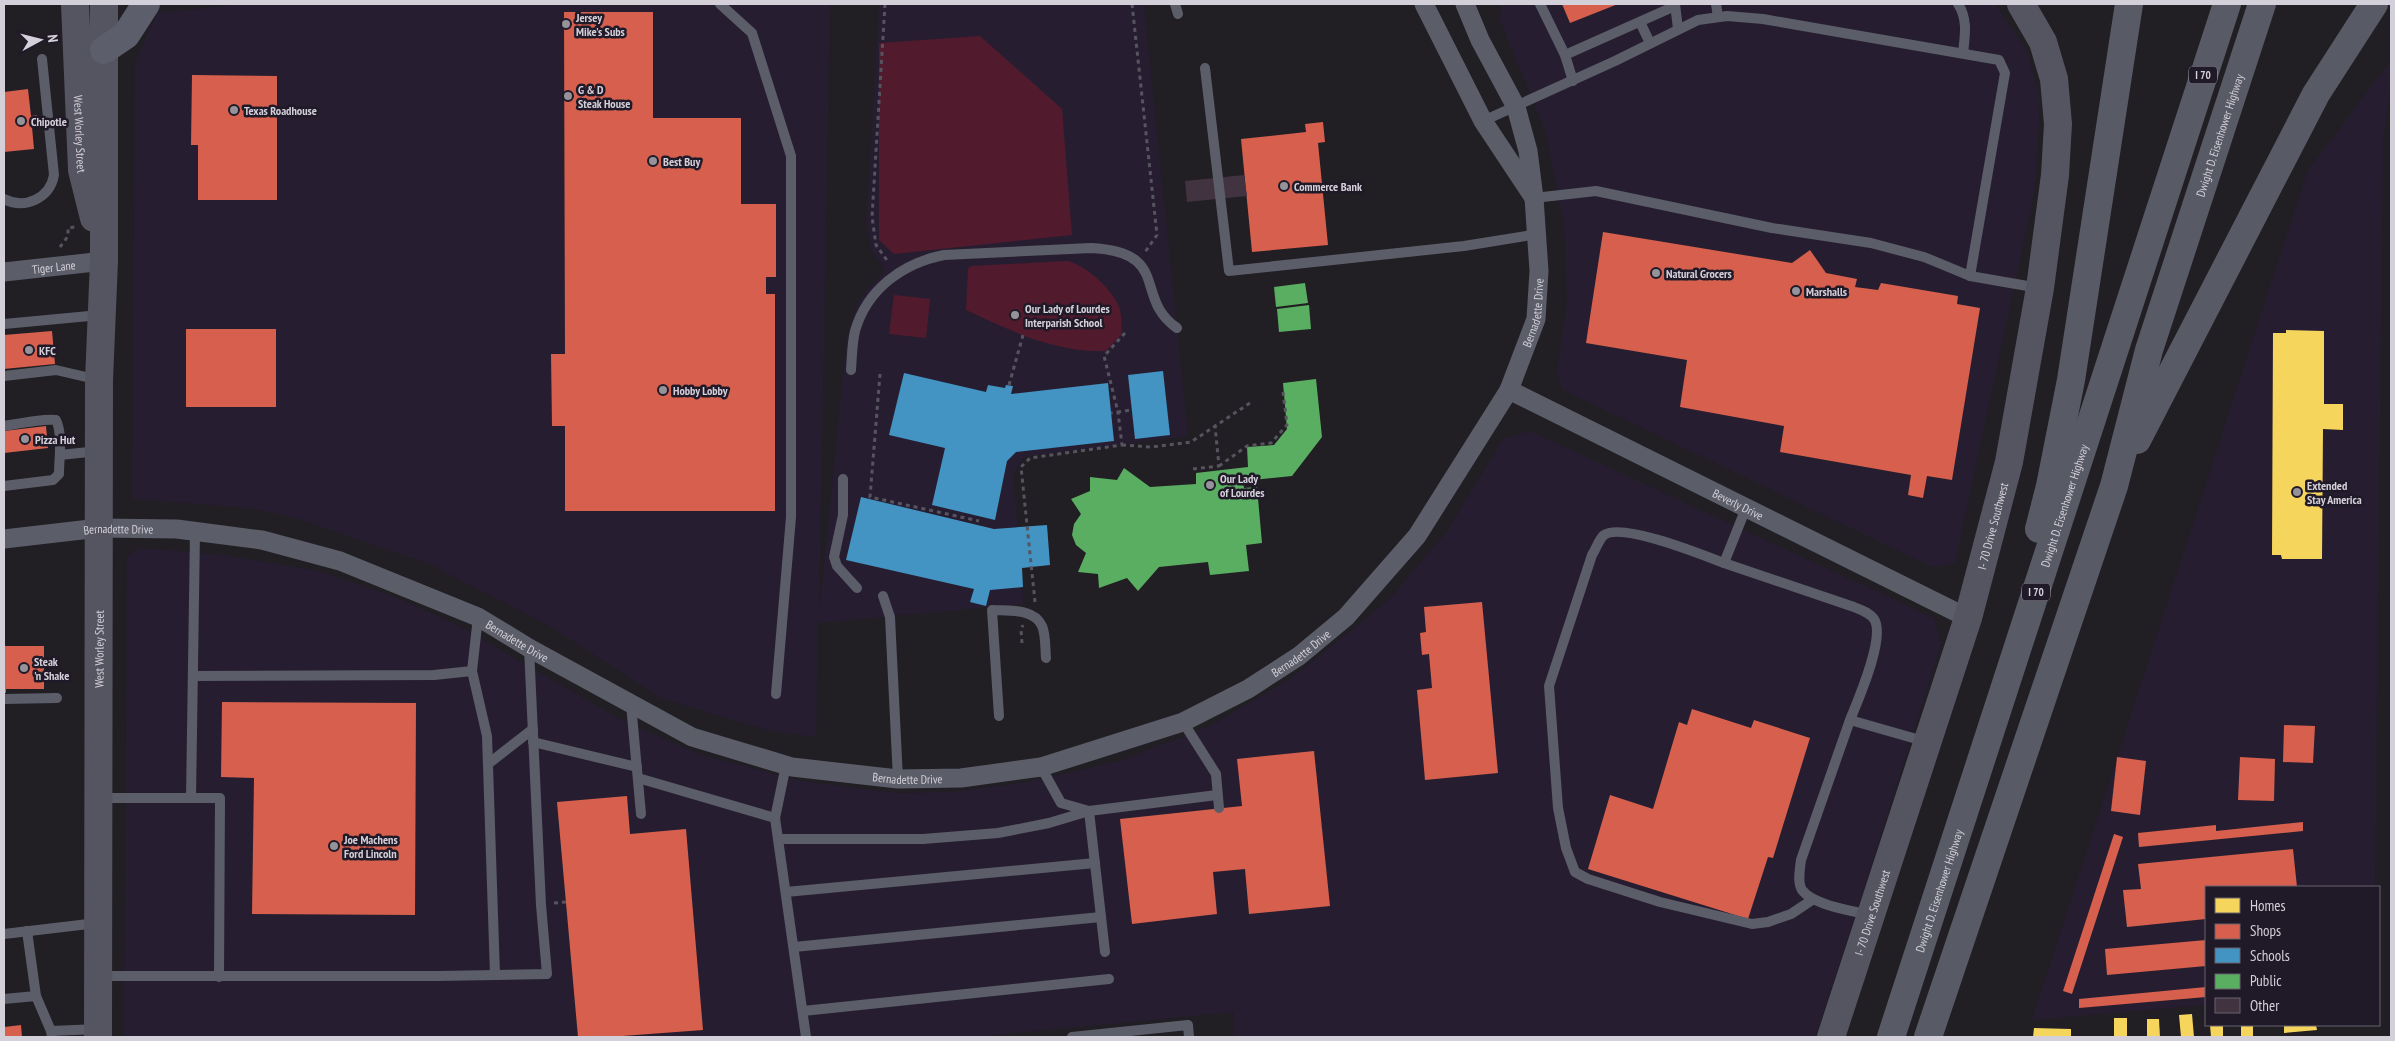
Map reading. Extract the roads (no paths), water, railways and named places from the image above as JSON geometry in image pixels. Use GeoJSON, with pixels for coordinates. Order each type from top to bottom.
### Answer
{"type":"FeatureCollection","features":[{"type":"Feature","properties":{"kind":"highway"},"geometry":{"type":"LineString","coordinates":[[2022,636],[2023,589],[2050,486],[2071,380],[2129,4]]}},
{"type":"Feature","properties":{"kind":"highway","name":"Dwight D. Eisenhower Highway"},"geometry":{"type":"LineString","coordinates":[[1891,1037],[2227,4]]}},
{"type":"Feature","properties":{"kind":"highway","name":"Dwight D. Eisenhower Highway"},"geometry":{"type":"LineString","coordinates":[[1928,1037],[2114,486],[2149,350],[2262,4]]}},
{"type":"Feature","properties":{"kind":"highway"},"geometry":{"type":"LineString","coordinates":[[2114,486],[2316,94],[2374,4]]}},
{"type":"Feature","properties":{"kind":"main road"},"geometry":{"type":"LineString","coordinates":[[104,50],[126,35],[146,4]]}},
{"type":"Feature","properties":{"kind":"street","name":"West Worley Street"},"geometry":{"type":"LineString","coordinates":[[75,4],[82,170],[104,261]]}},
{"type":"Feature","properties":{"kind":"street","name":"West Worley Street"},"geometry":{"type":"LineString","coordinates":[[98,1033],[99,380],[104,261],[104,4]]}},
{"type":"Feature","properties":{"kind":"street","name":"Bernadette Drive"},"geometry":{"type":"LineString","coordinates":[[1424,4],[1483,121],[1534,198]]}},
{"type":"Feature","properties":{"kind":"street","name":"Bernadette Drive"},"geometry":{"type":"LineString","coordinates":[[4,539],[99,528],[177,529],[262,540],[340,561],[478,617],[529,648],[692,737],[786,765],[898,779],[961,778],[1041,767],[1183,722],[1248,690],[1299,656],[1346,617],[1417,536],[1509,390],[1536,318],[1538,234],[1534,198],[1528,151],[1516,107],[1480,40],[1466,4]]}},
{"type":"Feature","properties":{"kind":"street","name":"I- 70 Drive Southwest"},"geometry":{"type":"LineString","coordinates":[[1831,1037],[1968,618],[2009,462],[2040,288],[2055,175],[2058,124],[2054,80],[2042,42],[2020,4]]}},
{"type":"Feature","properties":{"kind":"street","name":"Tiger Lane"},"geometry":{"type":"LineString","coordinates":[[4,272],[104,261]]}},
{"type":"Feature","properties":{"kind":"street","name":"Beverly Drive"},"geometry":{"type":"LineString","coordinates":[[1509,390],[1968,618]]}},
{"type":"Feature","properties":{"kind":"lane"},"geometry":{"type":"LineString","coordinates":[[720,4],[752,33],[791,156],[791,517],[776,694]]}},
{"type":"Feature","properties":{"kind":"lane"},"geometry":{"type":"LineString","coordinates":[[1540,4],[1564,55],[1573,80]]}},
{"type":"Feature","properties":{"kind":"lane"},"geometry":{"type":"LineString","coordinates":[[1716,4],[1718,17]]}},
{"type":"Feature","properties":{"kind":"lane"},"geometry":{"type":"LineString","coordinates":[[1958,4],[1963,12],[1966,29],[1963,53]]}},
{"type":"Feature","properties":{"kind":"lane"},"geometry":{"type":"LineString","coordinates":[[1564,55],[1640,22],[1670,6],[1678,29]]}},
{"type":"Feature","properties":{"kind":"lane"},"geometry":{"type":"LineString","coordinates":[[1483,121],[1698,20],[1718,17],[1763,19],[1999,60],[2005,73],[1970,276]]}},
{"type":"Feature","properties":{"kind":"lane"},"geometry":{"type":"LineString","coordinates":[[1640,22],[1650,43]]}},
{"type":"Feature","properties":{"kind":"lane"},"geometry":{"type":"LineString","coordinates":[[4,199],[14,203],[31,201],[42,197],[52,186],[54,175],[42,59]]}},
{"type":"Feature","properties":{"kind":"lane"},"geometry":{"type":"LineString","coordinates":[[1205,68],[1229,271],[1464,246],[1538,234]]}},
{"type":"Feature","properties":{"kind":"lane"},"geometry":{"type":"LineString","coordinates":[[1534,198],[1596,191],[1772,228],[1871,243],[1924,258],[1970,276],[2040,288]]}},
{"type":"Feature","properties":{"kind":"lane"},"geometry":{"type":"LineString","coordinates":[[851,370],[855,332],[868,303],[880,288],[898,273],[923,259],[944,255],[1111,249],[1126,253],[1138,262],[1147,274],[1158,308],[1165,319],[1177,328]]}},
{"type":"Feature","properties":{"kind":"lane"},"geometry":{"type":"LineString","coordinates":[[4,324],[103,315]]}},
{"type":"Feature","properties":{"kind":"lane"},"geometry":{"type":"LineString","coordinates":[[4,376],[56,370],[99,380]]}},
{"type":"Feature","properties":{"kind":"lane"},"geometry":{"type":"LineString","coordinates":[[4,426],[48,419],[56,420],[59,427],[60,455],[59,474],[53,480],[4,486]]}},
{"type":"Feature","properties":{"kind":"lane"},"geometry":{"type":"LineString","coordinates":[[60,455],[99,451]]}},
{"type":"Feature","properties":{"kind":"lane"},"geometry":{"type":"LineString","coordinates":[[843,479],[843,515],[834,557],[836,566],[857,588]]}},
{"type":"Feature","properties":{"kind":"lane"},"geometry":{"type":"LineString","coordinates":[[1724,563],[1746,508]]}},
{"type":"Feature","properties":{"kind":"lane"},"geometry":{"type":"LineString","coordinates":[[1812,900],[1791,914],[1768,922],[1745,923],[1660,902],[1588,879],[1575,872],[1566,848],[1558,808],[1549,686],[1592,555],[1603,536],[1613,531],[1630,532],[1663,541],[1854,607],[1867,613],[1874,619],[1877,626],[1876,648],[1801,860],[1799,876],[1801,889],[1812,900],[1871,916]]}},
{"type":"Feature","properties":{"kind":"lane"},"geometry":{"type":"LineString","coordinates":[[191,798],[195,532]]}},
{"type":"Feature","properties":{"kind":"lane"},"geometry":{"type":"LineString","coordinates":[[883,596],[890,617],[898,779]]}},
{"type":"Feature","properties":{"kind":"lane"},"geometry":{"type":"LineString","coordinates":[[999,716],[992,610],[1018,611],[1033,616],[1042,626],[1046,658]]}},
{"type":"Feature","properties":{"kind":"lane"},"geometry":{"type":"LineString","coordinates":[[478,617],[472,671],[487,736],[495,975]]}},
{"type":"Feature","properties":{"kind":"lane"},"geometry":{"type":"LineString","coordinates":[[98,976],[219,977],[547,974],[541,905],[529,648]]}},
{"type":"Feature","properties":{"kind":"lane"},"geometry":{"type":"LineString","coordinates":[[192,676],[434,675],[472,671]]}},
{"type":"Feature","properties":{"kind":"lane"},"geometry":{"type":"LineString","coordinates":[[4,698],[58,698]]}},
{"type":"Feature","properties":{"kind":"lane"},"geometry":{"type":"LineString","coordinates":[[632,704],[641,814]]}},
{"type":"Feature","properties":{"kind":"lane"},"geometry":{"type":"LineString","coordinates":[[1850,720],[1928,742]]}},
{"type":"Feature","properties":{"kind":"lane"},"geometry":{"type":"LineString","coordinates":[[1183,722],[1216,774],[1219,808]]}},
{"type":"Feature","properties":{"kind":"lane"},"geometry":{"type":"LineString","coordinates":[[488,764],[533,729]]}},
{"type":"Feature","properties":{"kind":"lane"},"geometry":{"type":"LineString","coordinates":[[534,742],[637,766]]}},
{"type":"Feature","properties":{"kind":"lane"},"geometry":{"type":"LineString","coordinates":[[786,765],[775,818],[806,1037]]}},
{"type":"Feature","properties":{"kind":"lane"},"geometry":{"type":"LineString","coordinates":[[1041,767],[1061,804],[1089,811]]}},
{"type":"Feature","properties":{"kind":"lane"},"geometry":{"type":"LineString","coordinates":[[638,778],[775,818]]}},
{"type":"Feature","properties":{"kind":"lane"},"geometry":{"type":"LineString","coordinates":[[778,839],[923,839],[988,833],[1049,823],[1089,811],[1217,795]]}},
{"type":"Feature","properties":{"kind":"lane"},"geometry":{"type":"LineString","coordinates":[[99,798],[220,798],[219,977]]}},
{"type":"Feature","properties":{"kind":"lane"},"geometry":{"type":"LineString","coordinates":[[1089,811],[1106,952]]}},
{"type":"Feature","properties":{"kind":"lane"},"geometry":{"type":"LineString","coordinates":[[786,892],[1095,863]]}},
{"type":"Feature","properties":{"kind":"lane"},"geometry":{"type":"LineString","coordinates":[[794,947],[1102,917]]}},
{"type":"Feature","properties":{"kind":"lane"},"geometry":{"type":"LineString","coordinates":[[4,934],[99,923]]}},
{"type":"Feature","properties":{"kind":"lane"},"geometry":{"type":"LineString","coordinates":[[27,931],[36,996],[51,1034],[98,1033]]}},
{"type":"Feature","properties":{"kind":"lane"},"geometry":{"type":"LineString","coordinates":[[802,1011],[1109,979]]}},
{"type":"Feature","properties":{"kind":"lane"},"geometry":{"type":"LineString","coordinates":[[4,1000],[36,996]]}},
{"type":"Feature","properties":{"kind":"lane"},"geometry":{"type":"LineString","coordinates":[[1072,1037],[1188,1025],[1189,1037]]}},
{"type":"Feature","properties":{"kind":"place","name":"Jersey Mike's Subs"},"geometry":{"type":"Point","coordinates":[566,24]}},
{"type":"Feature","properties":{"kind":"place","name":"G & D Steak House"},"geometry":{"type":"Point","coordinates":[568,96]}},
{"type":"Feature","properties":{"kind":"place","name":"Texas Roadhouse"},"geometry":{"type":"Point","coordinates":[234,110]}},
{"type":"Feature","properties":{"kind":"place","name":"Chipotle"},"geometry":{"type":"Point","coordinates":[21,121]}},
{"type":"Feature","properties":{"kind":"place","name":"Best Buy"},"geometry":{"type":"Point","coordinates":[653,161]}},
{"type":"Feature","properties":{"kind":"place","name":"Commerce Bank"},"geometry":{"type":"Point","coordinates":[1284,186]}},
{"type":"Feature","properties":{"kind":"place","name":"Natural Grocers"},"geometry":{"type":"Point","coordinates":[1656,273]}},
{"type":"Feature","properties":{"kind":"place","name":"Marshalls"},"geometry":{"type":"Point","coordinates":[1796,291]}},
{"type":"Feature","properties":{"kind":"place","name":"Our Lady of Lourdes Interparish School"},"geometry":{"type":"Point","coordinates":[1015,315]}},
{"type":"Feature","properties":{"kind":"place","name":"KFC"},"geometry":{"type":"Point","coordinates":[29,350]}},
{"type":"Feature","properties":{"kind":"place","name":"Hobby Lobby"},"geometry":{"type":"Point","coordinates":[663,390]}},
{"type":"Feature","properties":{"kind":"place","name":"Pizza Hut"},"geometry":{"type":"Point","coordinates":[25,439]}},
{"type":"Feature","properties":{"kind":"place","name":"Our Lady of Lourdes"},"geometry":{"type":"Point","coordinates":[1210,485]}},
{"type":"Feature","properties":{"kind":"place","name":"Extended Stay America"},"geometry":{"type":"Point","coordinates":[2297,492]}},
{"type":"Feature","properties":{"kind":"place","name":"Steak 'n Shake"},"geometry":{"type":"Point","coordinates":[24,668]}},
{"type":"Feature","properties":{"kind":"place","name":"Joe Machens Ford Lincoln"},"geometry":{"type":"Point","coordinates":[334,846]}}]}
